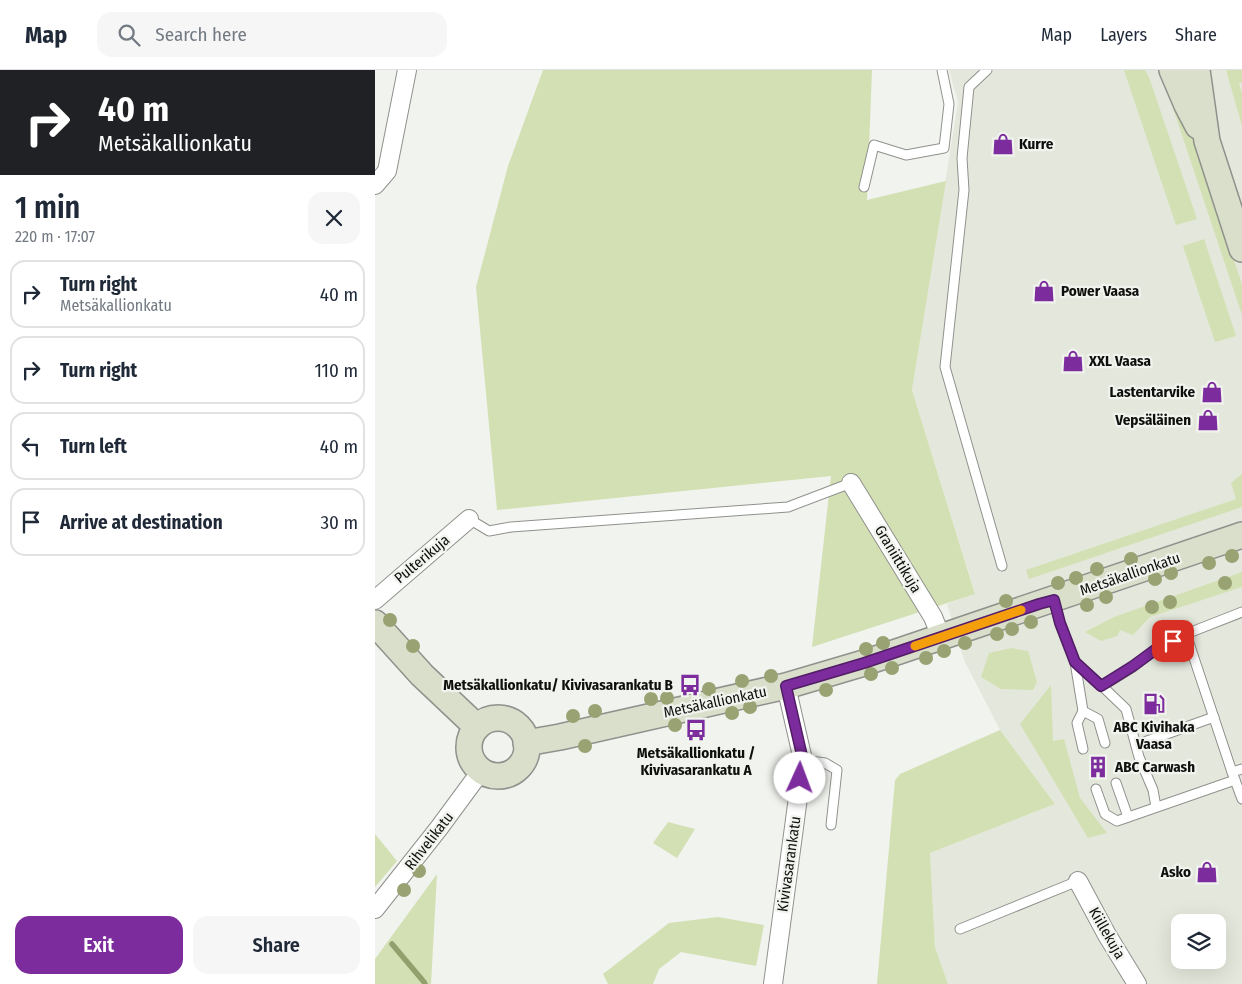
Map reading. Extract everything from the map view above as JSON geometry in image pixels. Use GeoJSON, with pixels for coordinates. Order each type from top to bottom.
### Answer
{"type":"FeatureCollection","features":[{"type":"Feature","properties":{"kind":"street"},"geometry":{"type":"LineString","coordinates":[[375,185],[387,171],[407,70]]}},
{"type":"Feature","properties":{"kind":"street"},"geometry":{"type":"LineString","coordinates":[[1172,70],[1187,105],[1207,141]]}},
{"type":"Feature","properties":{"kind":"street"},"geometry":{"type":"LineString","coordinates":[[1197,70],[1207,141],[1242,249]]}},
{"type":"Feature","properties":{"kind":"street","name":"Graniittikuja"},"geometry":{"type":"LineString","coordinates":[[851,483],[933,617],[941,637]]}},
{"type":"Feature","properties":{"kind":"street","name":"Pulterikuja"},"geometry":{"type":"LineString","coordinates":[[375,600],[469,519]]}},
{"type":"Feature","properties":{"kind":"street","name":"Metsäkallionkatu"},"geometry":{"type":"LineString","coordinates":[[526,743],[786,686],[864,663],[1242,536]]}},
{"type":"Feature","properties":{"kind":"street"},"geometry":{"type":"LineString","coordinates":[[376,627],[477,727]]}},
{"type":"Feature","properties":{"kind":"street","name":"Kivivasarankatu"},"geometry":{"type":"LineString","coordinates":[[773,984],[803,760],[786,686]]}},
{"type":"Feature","properties":{"kind":"street"},"geometry":{"type":"LineString","coordinates":[[493,719],[502,719],[518,727],[526,743],[523,761],[517,769],[509,774],[499,776],[490,775],[475,766],[469,750],[469,742],[477,727],[493,719]]}},
{"type":"Feature","properties":{"kind":"street","name":"Rihvelikatu"},"geometry":{"type":"LineString","coordinates":[[375,909],[481,771]]}},
{"type":"Feature","properties":{"kind":"street","name":"Kiillekuja"},"geometry":{"type":"LineString","coordinates":[[1078,881],[1107,935],[1137,984]]}},
{"type":"Feature","properties":{"kind":"lane"},"geometry":{"type":"LineString","coordinates":[[864,187],[874,145],[906,155],[944,148],[949,104],[942,70]]}},
{"type":"Feature","properties":{"kind":"lane"},"geometry":{"type":"LineString","coordinates":[[987,70],[969,87],[963,158],[963,190],[945,366],[1002,566]]}},
{"type":"Feature","properties":{"kind":"lane"},"geometry":{"type":"LineString","coordinates":[[469,519],[489,531],[511,527],[788,508],[851,483]]}},
{"type":"Feature","properties":{"kind":"lane"},"geometry":{"type":"LineString","coordinates":[[1054,600],[1060,623],[1075,662],[1083,711],[1077,723],[1083,749]]}},
{"type":"Feature","properties":{"kind":"lane"},"geometry":{"type":"LineString","coordinates":[[1101,686],[1159,647],[1242,612]]}},
{"type":"Feature","properties":{"kind":"lane"},"geometry":{"type":"LineString","coordinates":[[1186,634],[1242,799]]}},
{"type":"Feature","properties":{"kind":"lane"},"geometry":{"type":"LineString","coordinates":[[1075,662],[1126,709],[1139,756],[1153,790],[1156,807]]}},
{"type":"Feature","properties":{"kind":"lane"},"geometry":{"type":"LineString","coordinates":[[1083,711],[1098,719],[1105,743]]}},
{"type":"Feature","properties":{"kind":"lane"},"geometry":{"type":"LineString","coordinates":[[1136,745],[1214,717]]}},
{"type":"Feature","properties":{"kind":"lane"},"geometry":{"type":"LineString","coordinates":[[803,760],[825,763],[837,770],[831,825]]}},
{"type":"Feature","properties":{"kind":"lane"},"geometry":{"type":"LineString","coordinates":[[1096,789],[1105,814],[1117,821],[1234,776],[1242,769]]}},
{"type":"Feature","properties":{"kind":"lane"},"geometry":{"type":"LineString","coordinates":[[1116,783],[1128,817]]}},
{"type":"Feature","properties":{"kind":"lane"},"geometry":{"type":"LineString","coordinates":[[960,929],[1078,881]]}},
{"type":"Feature","properties":{"kind":"shaded area"},"geometry":{"type":"Polygon","coordinates":[[[949,70],[1242,70],[1242,984],[948,984],[935,947],[930,853],[1055,804],[1000,730],[964,660],[947,604],[975,593],[912,390],[958,102],[949,70]]]}},
{"type":"Feature","properties":{"kind":"green space"},"geometry":{"type":"Polygon","coordinates":[[[543,70],[872,70],[867,200],[946,181],[912,390],[975,594],[812,647],[831,476],[497,510],[476,287],[508,166],[543,70]]]}},
{"type":"Feature","properties":{"kind":"green space"},"geometry":{"type":"Polygon","coordinates":[[[1124,70],[1145,70],[1149,77],[1197,219],[1176,225],[1124,70]]]}},
{"type":"Feature","properties":{"kind":"green space"},"geometry":{"type":"Polygon","coordinates":[[[1226,70],[1242,70],[1242,82],[1239,84],[1242,93],[1242,126],[1226,70]]]}},
{"type":"Feature","properties":{"kind":"green space"},"geometry":{"type":"Polygon","coordinates":[[[1166,87],[1181,108],[1195,142],[1242,285],[1242,315],[1166,87]]]}},
{"type":"Feature","properties":{"kind":"green space"},"geometry":{"type":"Polygon","coordinates":[[[1204,239],[1236,336],[1215,342],[1183,246],[1204,239]]]}},
{"type":"Feature","properties":{"kind":"green space"},"geometry":{"type":"Polygon","coordinates":[[[1242,474],[1242,507],[1029,579],[1026,570],[1236,499],[1231,483],[1242,474]]]}},
{"type":"Feature","properties":{"kind":"green space"},"geometry":{"type":"Polygon","coordinates":[[[1242,572],[1242,587],[1150,617],[1133,635],[1120,630],[1117,636],[1101,641],[1085,632],[1114,617],[1242,572]]]}},
{"type":"Feature","properties":{"kind":"green space"},"geometry":{"type":"Polygon","coordinates":[[[1011,648],[1028,651],[1037,682],[1033,690],[1001,689],[981,677],[989,653],[1011,648]]]}},
{"type":"Feature","properties":{"kind":"green space"},"geometry":{"type":"Polygon","coordinates":[[[1051,685],[1053,741],[1064,739],[1080,798],[1107,833],[1088,838],[1020,724],[1051,685]]]}},
{"type":"Feature","properties":{"kind":"green space"},"geometry":{"type":"Polygon","coordinates":[[[1000,730],[1055,804],[930,853],[935,947],[948,984],[877,984],[895,780],[900,774],[1000,730]]]}},
{"type":"Feature","properties":{"kind":"green space"},"geometry":{"type":"Polygon","coordinates":[[[668,822],[695,829],[677,858],[653,843],[668,822]]]}},
{"type":"Feature","properties":{"kind":"green space"},"geometry":{"type":"Polygon","coordinates":[[[375,834],[397,861],[375,887],[375,834]]]}},
{"type":"Feature","properties":{"kind":"green space"},"geometry":{"type":"Polygon","coordinates":[[[437,874],[431,984],[375,984],[375,959],[437,874]]]}},
{"type":"Feature","properties":{"kind":"green space"},"geometry":{"type":"Polygon","coordinates":[[[718,917],[764,925],[756,966],[681,952],[659,969],[653,984],[608,984],[603,974],[669,923],[718,917]]]}},
{"type":"Feature","properties":{"kind":"waterway"},"geometry":{"type":"LineString","coordinates":[[392,944],[425,984]]}},
{"type":"Feature","properties":{"kind":"slow traffic"},"geometry":{"type":"LineString","coordinates":[[915,646],[1021,610]]}},
{"type":"Feature","properties":{"kind":"place","name":"Kurre"},"geometry":{"type":"Point","coordinates":[1003,144]}},
{"type":"Feature","properties":{"kind":"place","name":"Power Vaasa"},"geometry":{"type":"Point","coordinates":[1044,291]}},
{"type":"Feature","properties":{"kind":"place","name":"XXL Vaasa"},"geometry":{"type":"Point","coordinates":[1073,361]}},
{"type":"Feature","properties":{"kind":"place","name":"Lastentarvike"},"geometry":{"type":"Point","coordinates":[1212,392]}},
{"type":"Feature","properties":{"kind":"place","name":"Vepsäläinen"},"geometry":{"type":"Point","coordinates":[1208,420]}},
{"type":"Feature","properties":{"kind":"place","name":"Metsäkallionkatu/ Kivivasarankatu B"},"geometry":{"type":"Point","coordinates":[690,685]}},
{"type":"Feature","properties":{"kind":"place","name":"ABC Kivihaka Vaasa"},"geometry":{"type":"Point","coordinates":[1154,704]}},
{"type":"Feature","properties":{"kind":"place","name":"Metsäkallionkatu / Kivivasarankatu A"},"geometry":{"type":"Point","coordinates":[696,730]}},
{"type":"Feature","properties":{"kind":"place","name":"ABC Carwash"},"geometry":{"type":"Point","coordinates":[1098,767]}},
{"type":"Feature","properties":{"kind":"place","name":"Asko"},"geometry":{"type":"Point","coordinates":[1207,872]}},
{"type":"Feature","properties":{"kind":"route"},"geometry":{"type":"LineString","coordinates":[[800,778],[803,760],[786,686],[864,663],[1054,600],[1060,623],[1075,662],[1101,686],[1159,647],[1173,641]]}}]}
